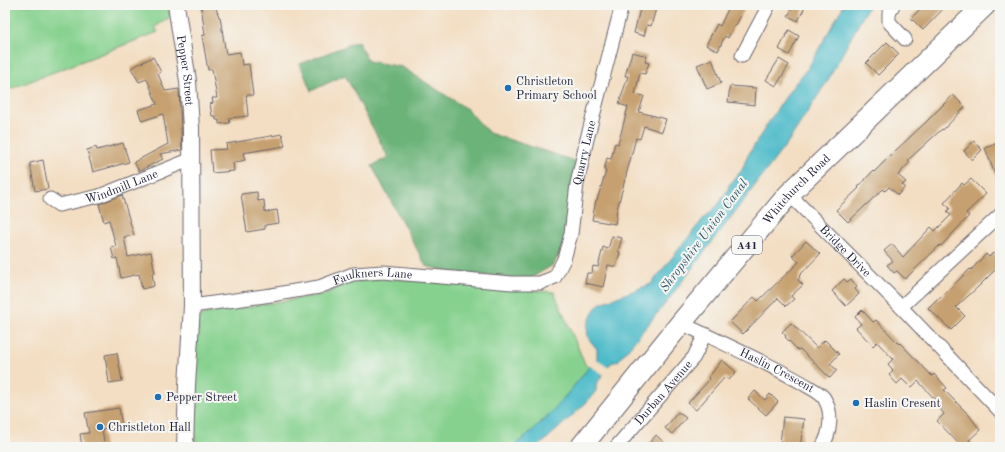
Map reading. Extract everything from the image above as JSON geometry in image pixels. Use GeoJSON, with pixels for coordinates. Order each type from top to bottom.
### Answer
{"type":"FeatureCollection","features":[{"type":"Feature","properties":{"kind":"highway","name":"Whitchurch Road"},"geometry":{"type":"LineString","coordinates":[[582,447],[681,323],[789,194],[985,5]]}},
{"type":"Feature","properties":{"kind":"street","name":"Pepper Street"},"geometry":{"type":"LineString","coordinates":[[176,5],[188,80],[192,128],[192,306],[186,385],[185,447]]}},
{"type":"Feature","properties":{"kind":"street","name":"Quarry Lane"},"geometry":{"type":"LineString","coordinates":[[555,277],[564,259],[571,234],[577,184],[587,139],[622,5]]}},
{"type":"Feature","properties":{"kind":"street"},"geometry":{"type":"LineString","coordinates":[[742,56],[768,5]]}},
{"type":"Feature","properties":{"kind":"street"},"geometry":{"type":"LineString","coordinates":[[893,5],[889,14],[889,22],[905,39]]}},
{"type":"Feature","properties":{"kind":"street","name":"Windmill Lane"},"geometry":{"type":"LineString","coordinates":[[50,199],[58,205],[99,196],[192,159]]}},
{"type":"Feature","properties":{"kind":"street","name":"Bridge Drive"},"geometry":{"type":"LineString","coordinates":[[789,194],[901,307],[1000,411]]}},
{"type":"Feature","properties":{"kind":"street"},"geometry":{"type":"LineString","coordinates":[[901,307],[1000,215]]}},
{"type":"Feature","properties":{"kind":"street","name":"Faulkners Lane"},"geometry":{"type":"LineString","coordinates":[[192,306],[252,298],[319,286],[354,274],[383,272],[512,283],[540,283],[555,277]]}},
{"type":"Feature","properties":{"kind":"street","name":"Haslin Crescent"},"geometry":{"type":"LineString","coordinates":[[681,323],[770,365],[823,397],[828,410],[830,423],[825,442],[822,447]]}},
{"type":"Feature","properties":{"kind":"street","name":"Durban Avenue"},"geometry":{"type":"LineString","coordinates":[[616,447],[694,357],[705,334]]}},
{"type":"Feature","properties":{"kind":"green space"},"geometry":{"type":"Polygon","coordinates":[[[5,5],[168,5],[170,17],[155,27],[158,32],[5,91],[5,5]]]}},
{"type":"Feature","properties":{"kind":"green space"},"geometry":{"type":"Polygon","coordinates":[[[358,41],[368,61],[402,67],[467,109],[489,133],[575,161],[567,229],[560,253],[553,265],[531,278],[507,278],[451,272],[426,266],[372,166],[388,157],[345,75],[311,91],[300,64],[358,41]]]}},
{"type":"Feature","properties":{"kind":"green space"},"geometry":{"type":"Polygon","coordinates":[[[382,278],[554,292],[585,364],[589,368],[544,420],[512,447],[195,447],[195,353],[198,318],[204,314],[325,294],[349,282],[382,278]]]}},
{"type":"Feature","properties":{"kind":"water","name":"Shropshire Union Canal"},"geometry":{"type":"Polygon","coordinates":[[[844,5],[869,5],[828,80],[788,142],[665,304],[618,361],[611,363],[607,368],[596,385],[596,391],[586,403],[538,447],[512,447],[544,420],[590,366],[597,360],[597,349],[588,338],[587,326],[593,312],[599,304],[651,284],[703,219],[718,205],[728,190],[729,185],[742,170],[747,157],[770,120],[793,86],[808,68],[844,5]]]}},
{"type":"Feature","properties":{"kind":"pier"},"geometry":{"type":"Polygon","coordinates":[[[595,359],[609,368],[605,375],[588,365],[595,359]]]}},
{"type":"Feature","properties":{"kind":"building"},"geometry":{"type":"Polygon","coordinates":[[[201,5],[215,5],[220,17],[226,54],[240,52],[242,65],[249,64],[253,95],[246,95],[248,116],[229,118],[230,123],[219,124],[219,120],[216,120],[216,116],[212,116],[210,104],[213,103],[212,98],[217,98],[212,69],[208,70],[202,36],[205,35],[201,5]]]}},
{"type":"Feature","properties":{"kind":"building"},"geometry":{"type":"Polygon","coordinates":[[[641,5],[657,5],[651,26],[647,25],[644,36],[634,33],[641,5]]]}},
{"type":"Feature","properties":{"kind":"building"},"geometry":{"type":"Polygon","coordinates":[[[730,5],[746,5],[736,25],[735,24],[728,38],[725,36],[718,51],[706,45],[717,24],[720,26],[730,5]]]}},
{"type":"Feature","properties":{"kind":"building"},"geometry":{"type":"Polygon","coordinates":[[[794,5],[806,5],[798,21],[788,16],[794,5]]]}},
{"type":"Feature","properties":{"kind":"building"},"geometry":{"type":"Polygon","coordinates":[[[924,5],[947,5],[923,30],[911,18],[924,5]]]}},
{"type":"Feature","properties":{"kind":"building"},"geometry":{"type":"Polygon","coordinates":[[[789,30],[799,36],[789,55],[779,49],[789,30]]]}},
{"type":"Feature","properties":{"kind":"building"},"geometry":{"type":"Polygon","coordinates":[[[887,42],[899,54],[878,75],[866,63],[887,42]]]}},
{"type":"Feature","properties":{"kind":"building"},"geometry":{"type":"Polygon","coordinates":[[[632,52],[647,56],[645,62],[649,63],[645,74],[640,73],[635,94],[644,96],[639,112],[666,119],[662,132],[644,126],[640,139],[636,138],[616,213],[615,224],[592,220],[596,200],[606,171],[604,170],[607,158],[611,159],[615,143],[618,144],[628,107],[619,104],[628,76],[625,76],[632,52]]]}},
{"type":"Feature","properties":{"kind":"building"},"geometry":{"type":"Polygon","coordinates":[[[153,57],[161,72],[158,74],[165,91],[179,89],[182,150],[160,154],[163,159],[139,171],[134,162],[168,144],[163,114],[142,121],[138,110],[157,104],[147,79],[139,82],[131,68],[153,57]]]}},
{"type":"Feature","properties":{"kind":"building"},"geometry":{"type":"Polygon","coordinates":[[[712,59],[721,83],[707,89],[697,65],[712,59]]]}},
{"type":"Feature","properties":{"kind":"building"},"geometry":{"type":"Polygon","coordinates":[[[779,59],[789,65],[776,86],[766,80],[779,59]]]}},
{"type":"Feature","properties":{"kind":"building"},"geometry":{"type":"Polygon","coordinates":[[[730,86],[756,88],[755,105],[728,102],[730,86]]]}},
{"type":"Feature","properties":{"kind":"building"},"geometry":{"type":"Polygon","coordinates":[[[953,95],[965,107],[943,130],[942,129],[908,160],[910,162],[898,175],[906,182],[902,185],[905,187],[898,195],[889,187],[885,191],[883,189],[848,222],[836,210],[859,188],[858,187],[873,171],[874,172],[953,95]]]}},
{"type":"Feature","properties":{"kind":"building"},"geometry":{"type":"Polygon","coordinates":[[[282,134],[285,146],[243,153],[245,160],[233,163],[234,171],[212,173],[210,150],[227,149],[226,144],[282,134]]]}},
{"type":"Feature","properties":{"kind":"building"},"geometry":{"type":"Polygon","coordinates":[[[974,141],[982,150],[972,160],[964,151],[974,141]]]}},
{"type":"Feature","properties":{"kind":"building"},"geometry":{"type":"Polygon","coordinates":[[[1000,142],[1000,185],[999,185],[985,148],[1000,142]]]}},
{"type":"Feature","properties":{"kind":"building"},"geometry":{"type":"Polygon","coordinates":[[[123,143],[129,162],[93,172],[87,150],[96,147],[97,150],[123,143]]]}},
{"type":"Feature","properties":{"kind":"building"},"geometry":{"type":"Polygon","coordinates":[[[43,160],[48,189],[35,191],[30,163],[43,160]]]}},
{"type":"Feature","properties":{"kind":"building"},"geometry":{"type":"Polygon","coordinates":[[[971,179],[986,194],[966,213],[969,216],[941,246],[940,245],[905,279],[897,271],[894,273],[887,265],[893,261],[884,251],[892,244],[903,257],[931,227],[935,231],[951,215],[947,212],[950,208],[944,203],[962,183],[964,185],[971,179]]]}},
{"type":"Feature","properties":{"kind":"building"},"geometry":{"type":"Polygon","coordinates":[[[257,192],[258,201],[264,200],[265,212],[277,210],[279,223],[265,225],[265,229],[247,232],[241,194],[257,192]]]}},
{"type":"Feature","properties":{"kind":"building"},"geometry":{"type":"Polygon","coordinates":[[[122,195],[134,235],[124,237],[128,257],[151,252],[155,273],[152,273],[154,286],[142,289],[139,274],[121,278],[117,258],[114,259],[111,247],[116,246],[109,220],[104,222],[99,204],[122,195]]]}},
{"type":"Feature","properties":{"kind":"building"},"geometry":{"type":"Polygon","coordinates":[[[612,236],[622,238],[618,251],[620,252],[616,267],[608,265],[603,287],[585,283],[587,273],[592,273],[593,266],[598,267],[603,247],[608,249],[612,236]]]}},
{"type":"Feature","properties":{"kind":"building"},"geometry":{"type":"Polygon","coordinates":[[[806,241],[820,254],[799,276],[800,277],[798,280],[803,285],[791,296],[794,299],[786,306],[778,298],[743,334],[730,322],[754,297],[758,301],[799,262],[792,256],[806,241]]]}},
{"type":"Feature","properties":{"kind":"building"},"geometry":{"type":"Polygon","coordinates":[[[993,253],[1000,260],[1000,265],[956,307],[965,316],[951,330],[928,308],[970,269],[971,270],[986,254],[989,257],[993,253]]]}},
{"type":"Feature","properties":{"kind":"building"},"geometry":{"type":"Polygon","coordinates":[[[844,279],[847,282],[851,279],[857,287],[855,289],[859,294],[846,306],[832,291],[844,279]]]}},
{"type":"Feature","properties":{"kind":"building"},"geometry":{"type":"Polygon","coordinates":[[[862,310],[873,322],[876,320],[932,376],[934,374],[947,388],[944,390],[969,415],[980,430],[969,440],[975,447],[962,447],[937,421],[944,414],[940,409],[942,407],[918,381],[911,388],[902,379],[897,384],[889,375],[893,370],[888,364],[893,359],[877,342],[873,346],[856,328],[861,324],[855,317],[862,310]]]}},
{"type":"Feature","properties":{"kind":"building"},"geometry":{"type":"Polygon","coordinates":[[[791,323],[817,348],[825,340],[839,354],[830,364],[837,370],[830,378],[800,349],[798,350],[785,337],[786,336],[782,332],[791,323]]]}},
{"type":"Feature","properties":{"kind":"building"},"geometry":{"type":"Polygon","coordinates":[[[117,353],[122,381],[109,383],[105,355],[117,353]]]}},
{"type":"Feature","properties":{"kind":"building"},"geometry":{"type":"Polygon","coordinates":[[[722,360],[736,372],[729,380],[725,377],[696,410],[688,403],[710,379],[708,378],[722,360]]]}},
{"type":"Feature","properties":{"kind":"building"},"geometry":{"type":"Polygon","coordinates":[[[755,391],[765,400],[770,394],[778,402],[766,415],[748,399],[755,391]]]}},
{"type":"Feature","properties":{"kind":"building","name":"Christleton Hall"},"geometry":{"type":"Polygon","coordinates":[[[119,408],[122,426],[102,429],[105,447],[82,447],[80,434],[89,433],[85,413],[119,408]]]}},
{"type":"Feature","properties":{"kind":"building"},"geometry":{"type":"Polygon","coordinates":[[[678,412],[686,418],[672,434],[665,428],[678,412]]]}},
{"type":"Feature","properties":{"kind":"building"},"geometry":{"type":"Polygon","coordinates":[[[783,417],[804,419],[800,447],[780,444],[783,417]]]}},
{"type":"Feature","properties":{"kind":"building"},"geometry":{"type":"Polygon","coordinates":[[[656,435],[669,447],[646,447],[656,435]]]}},
{"type":"Feature","properties":{"kind":"place","name":"Christleton Primary School"},"geometry":{"type":"Point","coordinates":[508,88]}},
{"type":"Feature","properties":{"kind":"place","name":"Pepper Street"},"geometry":{"type":"Point","coordinates":[158,397]}},
{"type":"Feature","properties":{"kind":"place","name":"Haslin Cresent"},"geometry":{"type":"Point","coordinates":[856,403]}},
{"type":"Feature","properties":{"kind":"place","name":"Christleton Hall"},"geometry":{"type":"Point","coordinates":[100,427]}}]}
